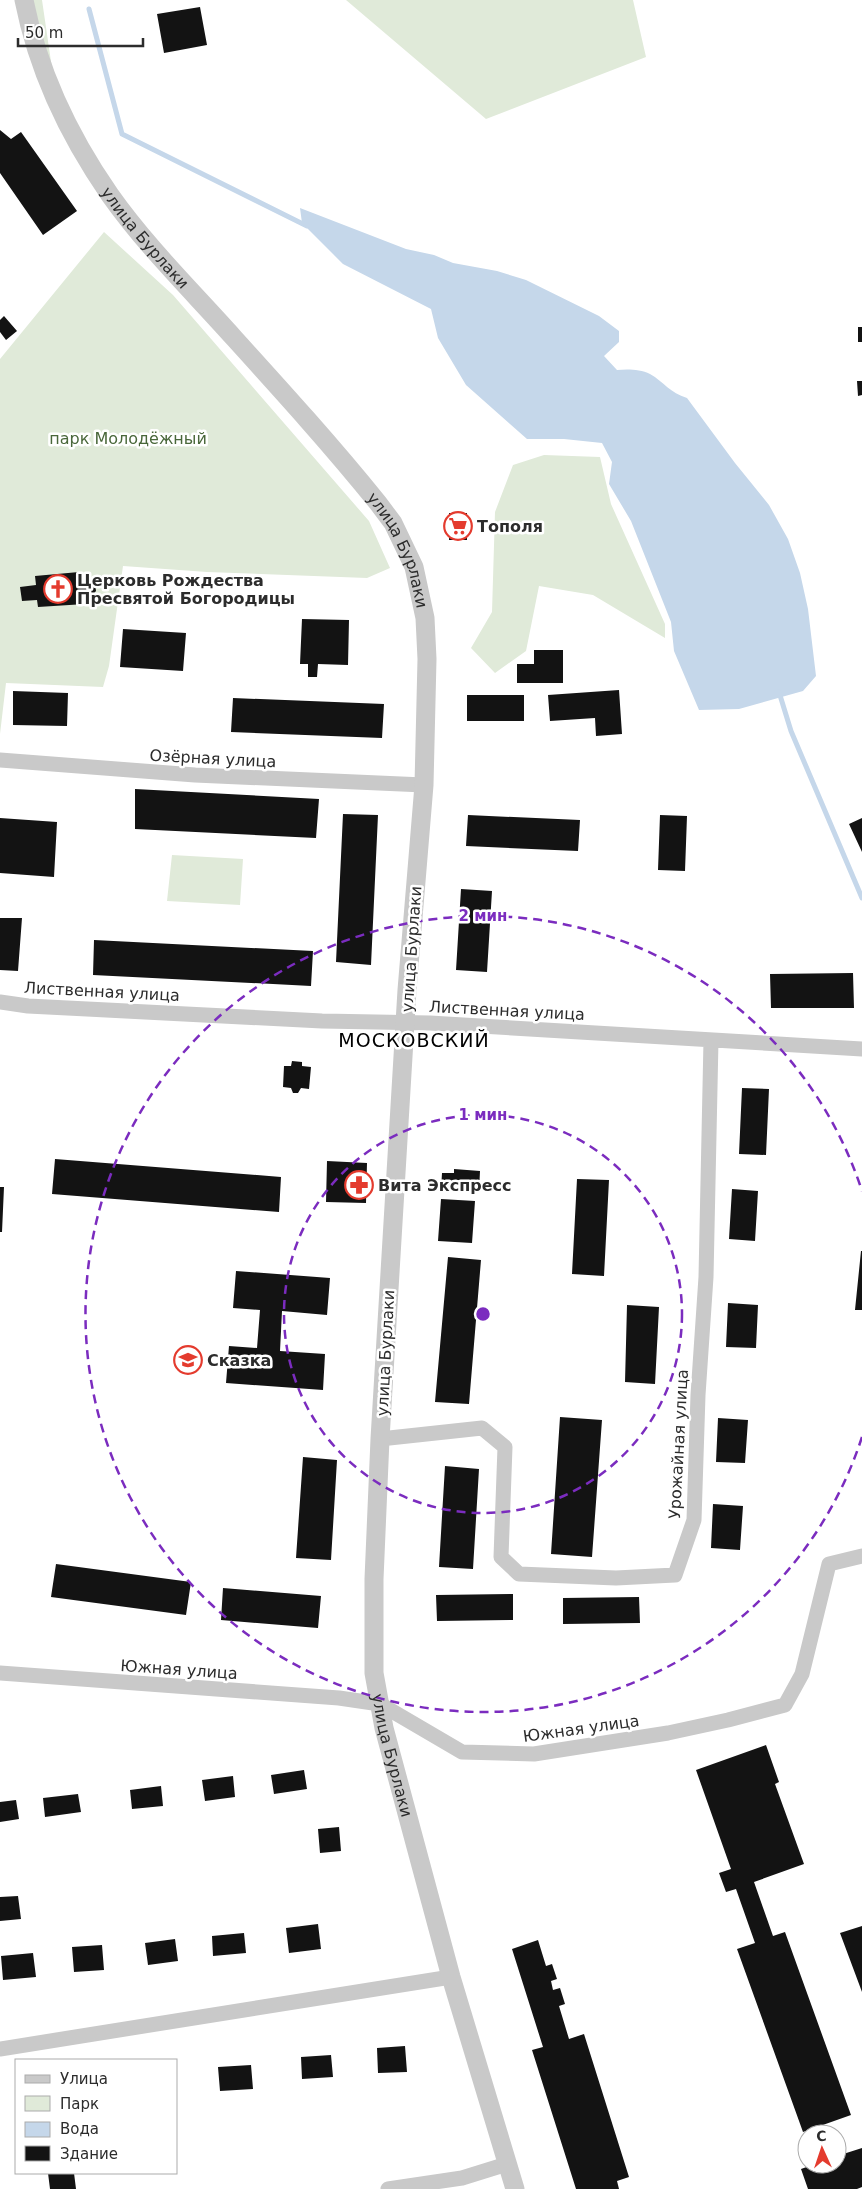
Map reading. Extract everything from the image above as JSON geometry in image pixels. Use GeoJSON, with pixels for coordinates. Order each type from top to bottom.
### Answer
{"type":"FeatureCollection","features":[{"type":"Feature","properties":{"kind":"street","name":"улица Бурлаки"},"geometry":{"type":"LineString","coordinates":[[24,0],[37,56],[46,78],[84,154],[111,196],[163,260],[357,478],[393,523],[414,567],[425,618],[427,659],[424,785],[406,1023],[380,1439],[374,1579],[374,1663],[384,1728],[451,1977],[515,2189]]}},
{"type":"Feature","properties":{"kind":"street","name":"Озёрная улица"},"geometry":{"type":"LineString","coordinates":[[0,760],[195,775],[424,785]]}},
{"type":"Feature","properties":{"kind":"street","name":"Лиственная улица"},"geometry":{"type":"LineString","coordinates":[[0,1002],[28,1006],[322,1021],[406,1023],[862,1049]]}},
{"type":"Feature","properties":{"kind":"street","name":"Урожайная улица"},"geometry":{"type":"LineString","coordinates":[[380,1439],[482,1428],[505,1447],[500,1557],[519,1574],[616,1578],[675,1575],[694,1520],[698,1394],[706,1277],[711,1040]]}},
{"type":"Feature","properties":{"kind":"street","name":"Южная улица"},"geometry":{"type":"LineString","coordinates":[[0,1673],[331,1696],[380,1704],[462,1752],[534,1754],[668,1733],[785,1705],[802,1674],[829,1564],[862,1556]]}},
{"type":"Feature","properties":{"kind":"street"},"geometry":{"type":"LineString","coordinates":[[0,2049],[451,1977]]}},
{"type":"Feature","properties":{"kind":"street"},"geometry":{"type":"LineString","coordinates":[[388,2189],[462,2178],[507,2164]]}},
{"type":"Feature","properties":{"kind":"green space"},"geometry":{"type":"Polygon","coordinates":[[[32,0],[42,0],[55,89],[32,0]]]}},
{"type":"Feature","properties":{"kind":"green space"},"geometry":{"type":"Polygon","coordinates":[[[346,0],[633,0],[646,57],[486,119],[346,0]]]}},
{"type":"Feature","properties":{"kind":"green space","name":"парк Молодёжный"},"geometry":{"type":"Polygon","coordinates":[[[104,232],[173,295],[369,521],[390,568],[367,578],[207,572],[123,566],[109,666],[103,687],[6,683],[0,734],[0,359],[104,232]]]}},
{"type":"Feature","properties":{"kind":"green space"},"geometry":{"type":"Polygon","coordinates":[[[544,455],[600,457],[611,504],[665,624],[665,638],[593,595],[539,586],[526,651],[495,673],[471,648],[492,612],[495,512],[513,465],[544,455]]]}},
{"type":"Feature","properties":{"kind":"green space"},"geometry":{"type":"Polygon","coordinates":[[[172,855],[243,859],[240,905],[167,901],[172,855]]]}},
{"type":"Feature","properties":{"kind":"water"},"geometry":{"type":"Polygon","coordinates":[[[300,208],[406,249],[434,255],[453,263],[497,271],[526,280],[599,316],[619,331],[619,342],[604,356],[617,370],[646,372],[676,393],[687,398],[769,505],[788,539],[800,573],[808,609],[816,676],[803,691],[739,709],[699,710],[674,651],[671,622],[631,521],[609,484],[612,462],[602,443],[564,439],[527,439],[466,385],[438,338],[431,309],[343,264],[302,223],[300,208]]]}},
{"type":"Feature","properties":{"kind":"building"},"geometry":{"type":"Polygon","coordinates":[[[200,7],[207,45],[164,53],[157,14],[200,7]]]}},
{"type":"Feature","properties":{"kind":"building"},"geometry":{"type":"Polygon","coordinates":[[[0,130],[11,139],[21,132],[77,211],[43,235],[0,173],[0,130]]]}},
{"type":"Feature","properties":{"kind":"building"},"geometry":{"type":"Polygon","coordinates":[[[4,316],[17,331],[6,340],[0,332],[0,320],[4,316]]]}},
{"type":"Feature","properties":{"kind":"building"},"geometry":{"type":"Polygon","coordinates":[[[858,327],[862,327],[862,342],[858,342],[858,327]]]}},
{"type":"Feature","properties":{"kind":"building"},"geometry":{"type":"Polygon","coordinates":[[[857,381],[862,381],[862,395],[858,396],[857,381]]]}},
{"type":"Feature","properties":{"kind":"building","name":"Тополя"},"geometry":{"type":"Polygon","coordinates":[[[449,513],[467,513],[467,540],[449,540],[449,513]]]}},
{"type":"Feature","properties":{"kind":"building","name":"Церковь Рождества Пресвятой Богородицы"},"geometry":{"type":"Polygon","coordinates":[[[79,572],[82,579],[89,579],[95,583],[96,591],[90,598],[84,599],[85,604],[38,607],[37,600],[22,601],[20,587],[36,585],[35,576],[79,572]]]}},
{"type":"Feature","properties":{"kind":"building"},"geometry":{"type":"Polygon","coordinates":[[[302,619],[349,620],[348,665],[318,664],[317,677],[308,677],[308,664],[300,664],[302,619]]]}},
{"type":"Feature","properties":{"kind":"building"},"geometry":{"type":"Polygon","coordinates":[[[123,629],[186,633],[183,671],[120,667],[123,629]]]}},
{"type":"Feature","properties":{"kind":"building"},"geometry":{"type":"Polygon","coordinates":[[[534,650],[563,650],[563,683],[517,683],[517,664],[534,664],[534,650]]]}},
{"type":"Feature","properties":{"kind":"building"},"geometry":{"type":"Polygon","coordinates":[[[619,690],[622,734],[596,736],[595,718],[550,721],[548,695],[619,690]]]}},
{"type":"Feature","properties":{"kind":"building"},"geometry":{"type":"Polygon","coordinates":[[[13,691],[68,693],[67,726],[13,725],[13,691]]]}},
{"type":"Feature","properties":{"kind":"building"},"geometry":{"type":"Polygon","coordinates":[[[467,695],[524,695],[524,721],[467,721],[467,695]]]}},
{"type":"Feature","properties":{"kind":"building"},"geometry":{"type":"Polygon","coordinates":[[[233,698],[384,704],[382,738],[231,732],[233,698]]]}},
{"type":"Feature","properties":{"kind":"building"},"geometry":{"type":"Polygon","coordinates":[[[135,789],[319,799],[316,838],[135,829],[135,789]]]}},
{"type":"Feature","properties":{"kind":"building"},"geometry":{"type":"Polygon","coordinates":[[[343,814],[378,815],[371,965],[336,962],[343,814]]]}},
{"type":"Feature","properties":{"kind":"building"},"geometry":{"type":"Polygon","coordinates":[[[468,815],[580,820],[578,851],[466,846],[468,815]]]}},
{"type":"Feature","properties":{"kind":"building"},"geometry":{"type":"Polygon","coordinates":[[[660,815],[687,816],[685,871],[658,870],[660,815]]]}},
{"type":"Feature","properties":{"kind":"building"},"geometry":{"type":"Polygon","coordinates":[[[0,818],[57,822],[54,877],[0,873],[0,818]]]}},
{"type":"Feature","properties":{"kind":"building"},"geometry":{"type":"Polygon","coordinates":[[[862,818],[862,852],[849,824],[862,818]]]}},
{"type":"Feature","properties":{"kind":"building"},"geometry":{"type":"Polygon","coordinates":[[[461,889],[492,891],[487,972],[456,970],[461,889]]]}},
{"type":"Feature","properties":{"kind":"building"},"geometry":{"type":"Polygon","coordinates":[[[0,918],[22,918],[18,971],[0,970],[0,918]]]}},
{"type":"Feature","properties":{"kind":"building"},"geometry":{"type":"Polygon","coordinates":[[[94,940],[313,951],[311,986],[93,975],[94,940]]]}},
{"type":"Feature","properties":{"kind":"building"},"geometry":{"type":"Polygon","coordinates":[[[853,973],[854,1008],[771,1008],[770,974],[853,973]]]}},
{"type":"Feature","properties":{"kind":"building"},"geometry":{"type":"Polygon","coordinates":[[[292,1061],[302,1062],[302,1066],[311,1067],[309,1089],[301,1088],[298,1093],[293,1093],[291,1088],[283,1087],[284,1066],[291,1066],[292,1061]]]}},
{"type":"Feature","properties":{"kind":"building"},"geometry":{"type":"Polygon","coordinates":[[[742,1088],[769,1089],[766,1155],[739,1154],[742,1088]]]}},
{"type":"Feature","properties":{"kind":"building"},"geometry":{"type":"Polygon","coordinates":[[[55,1159],[281,1177],[279,1212],[52,1194],[55,1159]]]}},
{"type":"Feature","properties":{"kind":"building"},"geometry":{"type":"Polygon","coordinates":[[[327,1161],[367,1163],[366,1203],[326,1202],[327,1161]]]}},
{"type":"Feature","properties":{"kind":"building"},"geometry":{"type":"Polygon","coordinates":[[[454,1169],[480,1171],[479,1192],[441,1190],[442,1173],[454,1173],[454,1169]]]}},
{"type":"Feature","properties":{"kind":"building"},"geometry":{"type":"Polygon","coordinates":[[[577,1179],[609,1180],[604,1276],[572,1274],[577,1179]]]}},
{"type":"Feature","properties":{"kind":"building"},"geometry":{"type":"Polygon","coordinates":[[[0,1187],[4,1187],[2,1232],[0,1232],[0,1187]]]}},
{"type":"Feature","properties":{"kind":"building"},"geometry":{"type":"Polygon","coordinates":[[[732,1189],[758,1191],[755,1241],[729,1239],[732,1189]]]}},
{"type":"Feature","properties":{"kind":"building"},"geometry":{"type":"Polygon","coordinates":[[[441,1199],[475,1201],[472,1243],[438,1241],[441,1199]]]}},
{"type":"Feature","properties":{"kind":"building"},"geometry":{"type":"Polygon","coordinates":[[[861,1251],[862,1310],[855,1310],[861,1251]]]}},
{"type":"Feature","properties":{"kind":"building"},"geometry":{"type":"Polygon","coordinates":[[[448,1257],[481,1260],[469,1404],[435,1402],[448,1257]]]}},
{"type":"Feature","properties":{"kind":"building"},"geometry":{"type":"Polygon","coordinates":[[[236,1271],[330,1278],[327,1315],[282,1311],[280,1351],[325,1354],[323,1390],[226,1383],[229,1346],[257,1348],[260,1310],[233,1308],[236,1271]]]}},
{"type":"Feature","properties":{"kind":"building"},"geometry":{"type":"Polygon","coordinates":[[[728,1303],[758,1305],[756,1348],[726,1347],[728,1303]]]}},
{"type":"Feature","properties":{"kind":"building"},"geometry":{"type":"Polygon","coordinates":[[[627,1305],[659,1307],[655,1384],[625,1382],[627,1305]]]}},
{"type":"Feature","properties":{"kind":"building"},"geometry":{"type":"Polygon","coordinates":[[[560,1417],[602,1420],[592,1557],[551,1554],[560,1417]]]}},
{"type":"Feature","properties":{"kind":"building"},"geometry":{"type":"Polygon","coordinates":[[[718,1418],[748,1420],[745,1463],[716,1462],[718,1418]]]}},
{"type":"Feature","properties":{"kind":"building"},"geometry":{"type":"Polygon","coordinates":[[[303,1457],[337,1460],[331,1560],[296,1558],[303,1457]]]}},
{"type":"Feature","properties":{"kind":"building"},"geometry":{"type":"Polygon","coordinates":[[[445,1466],[479,1469],[473,1569],[439,1567],[445,1466]]]}},
{"type":"Feature","properties":{"kind":"building"},"geometry":{"type":"Polygon","coordinates":[[[713,1504],[743,1506],[740,1550],[711,1548],[713,1504]]]}},
{"type":"Feature","properties":{"kind":"building"},"geometry":{"type":"Polygon","coordinates":[[[56,1564],[191,1582],[186,1615],[51,1597],[56,1564]]]}},
{"type":"Feature","properties":{"kind":"building"},"geometry":{"type":"Polygon","coordinates":[[[223,1588],[321,1596],[318,1628],[221,1620],[223,1588]]]}},
{"type":"Feature","properties":{"kind":"building"},"geometry":{"type":"Polygon","coordinates":[[[513,1594],[513,1620],[437,1621],[436,1595],[513,1594]]]}},
{"type":"Feature","properties":{"kind":"building"},"geometry":{"type":"Polygon","coordinates":[[[639,1597],[640,1623],[563,1624],[563,1598],[639,1597]]]}},
{"type":"Feature","properties":{"kind":"building"},"geometry":{"type":"Polygon","coordinates":[[[766,1745],[779,1782],[775,1784],[804,1864],[754,1882],[773,1936],[785,1932],[851,2115],[826,2124],[800,2124],[737,1949],[755,1943],[736,1889],[726,1892],[719,1873],[731,1869],[696,1770],[766,1745]]]}},
{"type":"Feature","properties":{"kind":"building"},"geometry":{"type":"Polygon","coordinates":[[[304,1770],[307,1789],[274,1794],[271,1775],[304,1770]]]}},
{"type":"Feature","properties":{"kind":"building"},"geometry":{"type":"Polygon","coordinates":[[[233,1776],[235,1797],[205,1801],[202,1780],[233,1776]]]}},
{"type":"Feature","properties":{"kind":"building"},"geometry":{"type":"Polygon","coordinates":[[[161,1786],[163,1806],[132,1809],[130,1790],[161,1786]]]}},
{"type":"Feature","properties":{"kind":"building"},"geometry":{"type":"Polygon","coordinates":[[[78,1794],[81,1812],[45,1817],[43,1798],[78,1794]]]}},
{"type":"Feature","properties":{"kind":"building"},"geometry":{"type":"Polygon","coordinates":[[[16,1800],[19,1819],[0,1822],[0,1802],[16,1800]]]}},
{"type":"Feature","properties":{"kind":"building"},"geometry":{"type":"Polygon","coordinates":[[[339,1827],[341,1851],[320,1853],[318,1829],[339,1827]]]}},
{"type":"Feature","properties":{"kind":"building"},"geometry":{"type":"Polygon","coordinates":[[[18,1896],[21,1919],[0,1921],[0,1897],[18,1896]]]}},
{"type":"Feature","properties":{"kind":"building"},"geometry":{"type":"Polygon","coordinates":[[[318,1924],[321,1949],[289,1953],[286,1928],[318,1924]]]}},
{"type":"Feature","properties":{"kind":"building"},"geometry":{"type":"Polygon","coordinates":[[[862,1926],[862,1992],[840,1933],[862,1926]]]}},
{"type":"Feature","properties":{"kind":"building"},"geometry":{"type":"Polygon","coordinates":[[[244,1933],[246,1953],[213,1956],[212,1936],[244,1933]]]}},
{"type":"Feature","properties":{"kind":"building"},"geometry":{"type":"Polygon","coordinates":[[[175,1939],[178,1961],[148,1965],[145,1943],[175,1939]]]}},
{"type":"Feature","properties":{"kind":"building"},"geometry":{"type":"Polygon","coordinates":[[[538,1940],[546,1966],[552,1964],[557,1979],[551,1981],[553,1990],[560,1988],[565,2004],[559,2006],[569,2039],[584,2034],[629,2177],[617,2181],[619,2189],[576,2189],[532,2050],[543,2047],[512,1949],[538,1940]]]}},
{"type":"Feature","properties":{"kind":"building"},"geometry":{"type":"Polygon","coordinates":[[[102,1945],[104,1970],[74,1972],[72,1947],[102,1945]]]}},
{"type":"Feature","properties":{"kind":"building"},"geometry":{"type":"Polygon","coordinates":[[[33,1953],[36,1977],[3,1980],[1,1956],[33,1953]]]}},
{"type":"Feature","properties":{"kind":"building"},"geometry":{"type":"Polygon","coordinates":[[[405,2046],[407,2072],[378,2073],[377,2048],[405,2046]]]}},
{"type":"Feature","properties":{"kind":"building"},"geometry":{"type":"Polygon","coordinates":[[[331,2055],[333,2077],[302,2079],[301,2057],[331,2055]]]}},
{"type":"Feature","properties":{"kind":"building"},"geometry":{"type":"Polygon","coordinates":[[[251,2065],[253,2089],[220,2091],[218,2067],[251,2065]]]}},
{"type":"Feature","properties":{"kind":"building"},"geometry":{"type":"Polygon","coordinates":[[[862,2148],[862,2187],[857,2189],[808,2189],[803,2174],[847,2174],[847,2153],[862,2148]]]}},
{"type":"Feature","properties":{"kind":"building"},"geometry":{"type":"Polygon","coordinates":[[[48,2174],[74,2174],[76,2189],[50,2189],[48,2174]]]}},
{"type":"Feature","properties":{"kind":"waterway"},"geometry":{"type":"LineString","coordinates":[[89,9],[122,134],[307,226]]}},
{"type":"Feature","properties":{"kind":"waterway"},"geometry":{"type":"LineString","coordinates":[[779,692],[791,731],[862,898]]}},
{"type":"Feature","properties":{"kind":"place","name":"Тополя"},"geometry":{"type":"Point","coordinates":[458,526]}},
{"type":"Feature","properties":{"kind":"place","name":"Церковь Рождества Пресвятой Богородицы"},"geometry":{"type":"Point","coordinates":[58,589]}},
{"type":"Feature","properties":{"kind":"place","name":"Вита Экспресс"},"geometry":{"type":"Point","coordinates":[359,1185]}},
{"type":"Feature","properties":{"kind":"place","name":"Сказка"},"geometry":{"type":"Point","coordinates":[188,1360]}},
{"type":"Feature","properties":{"kind":"district","name":"МОСКОВСКИЙ"},"geometry":{"type":"Point","coordinates":[414,1040]}}]}
